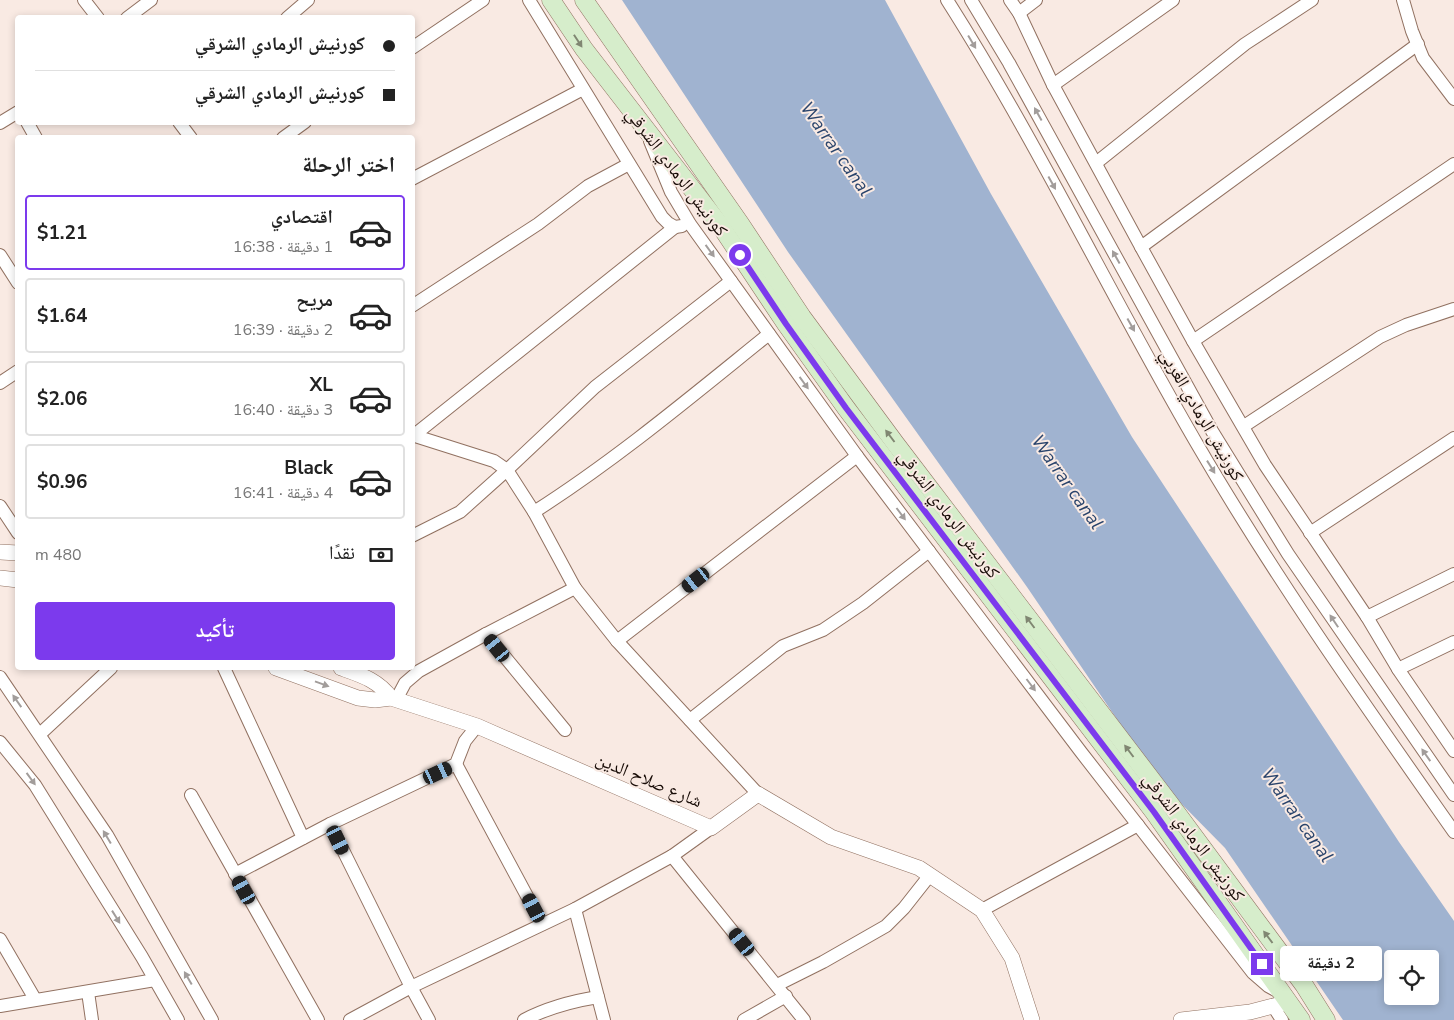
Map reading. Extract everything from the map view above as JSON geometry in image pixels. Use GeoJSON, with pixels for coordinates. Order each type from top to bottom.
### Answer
{"type":"FeatureCollection","features":[{"type":"Feature","properties":{"kind":"main road","name":"كورنيش الرمادي الشرقي"},"geometry":{"type":"LineString","coordinates":[[551,0],[584,49],[720,225],[786,324],[846,408],[1154,812],[1282,1001],[1301,1020]]}},
{"type":"Feature","properties":{"kind":"main road","name":"كورنيش الرمادي الشرقي"},"geometry":{"type":"LineString","coordinates":[[584,0],[802,317],[901,451],[1164,797],[1298,978],[1326,1020]]}},
{"type":"Feature","properties":{"kind":"street"},"geometry":{"type":"LineString","coordinates":[[84,0],[96,15]]}},
{"type":"Feature","properties":{"kind":"street"},"geometry":{"type":"LineString","coordinates":[[130,15],[151,0]]}},
{"type":"Feature","properties":{"kind":"street"},"geometry":{"type":"LineString","coordinates":[[290,15],[308,0]]}},
{"type":"Feature","properties":{"kind":"street"},"geometry":{"type":"LineString","coordinates":[[415,46],[483,0]]}},
{"type":"Feature","properties":{"kind":"street"},"geometry":{"type":"LineString","coordinates":[[529,0],[662,217],[675,228]]}},
{"type":"Feature","properties":{"kind":"street","name":"كورنيش الرمادي الغربي"},"geometry":{"type":"LineString","coordinates":[[947,0],[992,74],[1197,445],[1273,568],[1345,677],[1454,832]]}},
{"type":"Feature","properties":{"kind":"street","name":"كورنيش الرمادي الغربي"},"geometry":{"type":"LineString","coordinates":[[971,0],[1009,63],[1212,430],[1288,554],[1454,795]]}},
{"type":"Feature","properties":{"kind":"street"},"geometry":{"type":"LineString","coordinates":[[1010,0],[1020,13],[1053,84],[1141,247],[1265,465],[1367,617],[1398,669],[1454,751]]}},
{"type":"Feature","properties":{"kind":"street"},"geometry":{"type":"LineString","coordinates":[[1020,13],[1036,0]]}},
{"type":"Feature","properties":{"kind":"street"},"geometry":{"type":"LineString","coordinates":[[1053,84],[1173,0]]}},
{"type":"Feature","properties":{"kind":"street"},"geometry":{"type":"LineString","coordinates":[[1096,163],[1245,44],[1312,0]]}},
{"type":"Feature","properties":{"kind":"street"},"geometry":{"type":"LineString","coordinates":[[1402,0],[1423,58],[1454,99]]}},
{"type":"Feature","properties":{"kind":"street"},"geometry":{"type":"LineString","coordinates":[[1141,247],[1418,44]]}},
{"type":"Feature","properties":{"kind":"street"},"geometry":{"type":"LineString","coordinates":[[415,177],[583,89]]}},
{"type":"Feature","properties":{"kind":"street"},"geometry":{"type":"LineString","coordinates":[[0,123],[15,114]]}},
{"type":"Feature","properties":{"kind":"street"},"geometry":{"type":"LineString","coordinates":[[287,135],[301,125]]}},
{"type":"Feature","properties":{"kind":"street"},"geometry":{"type":"LineString","coordinates":[[646,131],[665,178],[690,224],[857,456],[1138,825],[1253,973],[1282,1001],[1282,1020]]}},
{"type":"Feature","properties":{"kind":"street"},"geometry":{"type":"LineString","coordinates":[[1041,162],[1058,152]]}},
{"type":"Feature","properties":{"kind":"street"},"geometry":{"type":"LineString","coordinates":[[415,304],[538,224],[588,186],[629,164]]}},
{"type":"Feature","properties":{"kind":"street"},"geometry":{"type":"LineString","coordinates":[[1193,341],[1454,164]]}},
{"type":"Feature","properties":{"kind":"street"},"geometry":{"type":"LineString","coordinates":[[415,433],[675,228],[690,224]]}},
{"type":"Feature","properties":{"kind":"street"},"geometry":{"type":"LineString","coordinates":[[0,255],[15,278]]}},
{"type":"Feature","properties":{"kind":"street"},"geometry":{"type":"LineString","coordinates":[[415,534],[460,512],[595,387],[732,281]]}},
{"type":"Feature","properties":{"kind":"street"},"geometry":{"type":"LineString","coordinates":[[1244,426],[1380,337],[1415,322],[1454,309]]}},
{"type":"Feature","properties":{"kind":"street"},"geometry":{"type":"LineString","coordinates":[[534,512],[578,484],[625,450],[769,334]]}},
{"type":"Feature","properties":{"kind":"street"},"geometry":{"type":"LineString","coordinates":[[0,383],[15,373]]}},
{"type":"Feature","properties":{"kind":"street"},"geometry":{"type":"LineString","coordinates":[[415,436],[494,461],[507,470],[534,512],[575,588],[617,641],[758,794],[831,837],[919,868],[982,910],[1012,958],[1032,1020]]}},
{"type":"Feature","properties":{"kind":"street"},"geometry":{"type":"LineString","coordinates":[[1310,533],[1454,438]]}},
{"type":"Feature","properties":{"kind":"street"},"geometry":{"type":"LineString","coordinates":[[617,641],[857,456]]}},
{"type":"Feature","properties":{"kind":"street"},"geometry":{"type":"LineString","coordinates":[[0,506],[15,528]]}},
{"type":"Feature","properties":{"kind":"street"},"geometry":{"type":"LineString","coordinates":[[690,720],[784,646],[823,630],[863,602],[929,550]]}},
{"type":"Feature","properties":{"kind":"street"},"geometry":{"type":"LineString","coordinates":[[0,552],[15,552]]}},
{"type":"Feature","properties":{"kind":"street"},"geometry":{"type":"LineString","coordinates":[[1367,617],[1454,574]]}},
{"type":"Feature","properties":{"kind":"street"},"geometry":{"type":"LineString","coordinates":[[0,578],[15,580]]}},
{"type":"Feature","properties":{"kind":"street"},"geometry":{"type":"LineString","coordinates":[[393,699],[405,683],[419,671],[575,588]]}},
{"type":"Feature","properties":{"kind":"street"},"geometry":{"type":"LineString","coordinates":[[486,634],[565,730]]}},
{"type":"Feature","properties":{"kind":"street"},"geometry":{"type":"LineString","coordinates":[[1398,669],[1454,642]]}},
{"type":"Feature","properties":{"kind":"street"},"geometry":{"type":"LineString","coordinates":[[40,734],[109,670]]}},
{"type":"Feature","properties":{"kind":"street"},"geometry":{"type":"LineString","coordinates":[[225,670],[303,838]]}},
{"type":"Feature","properties":{"kind":"street","name":"شارع صلاح الدين"},"geometry":{"type":"LineString","coordinates":[[281,670],[358,698],[375,700],[393,699],[477,726],[711,828],[758,794]]}},
{"type":"Feature","properties":{"kind":"street","name":"شارع صلاح الدين"},"geometry":{"type":"LineString","coordinates":[[346,670],[374,681],[393,699]]}},
{"type":"Feature","properties":{"kind":"street"},"geometry":{"type":"LineString","coordinates":[[0,677],[106,835],[212,1020]]}},
{"type":"Feature","properties":{"kind":"street"},"geometry":{"type":"LineString","coordinates":[[235,874],[330,824],[456,764],[465,741],[477,726]]}},
{"type":"Feature","properties":{"kind":"street"},"geometry":{"type":"LineString","coordinates":[[0,742],[35,785],[178,1020]]}},
{"type":"Feature","properties":{"kind":"street"},"geometry":{"type":"LineString","coordinates":[[456,764],[542,924]]}},
{"type":"Feature","properties":{"kind":"street"},"geometry":{"type":"LineString","coordinates":[[191,795],[318,1020]]}},
{"type":"Feature","properties":{"kind":"street"},"geometry":{"type":"LineString","coordinates":[[330,824],[429,1020]]}},
{"type":"Feature","properties":{"kind":"street"},"geometry":{"type":"LineString","coordinates":[[982,910],[1138,825]]}},
{"type":"Feature","properties":{"kind":"street"},"geometry":{"type":"LineString","coordinates":[[350,1020],[411,987],[575,909],[672,856],[711,828]]}},
{"type":"Feature","properties":{"kind":"street"},"geometry":{"type":"LineString","coordinates":[[672,856],[804,1020]]}},
{"type":"Feature","properties":{"kind":"street"},"geometry":{"type":"LineString","coordinates":[[777,985],[823,962],[886,926],[904,908],[930,875]]}},
{"type":"Feature","properties":{"kind":"street"},"geometry":{"type":"LineString","coordinates":[[575,909],[604,1020]]}},
{"type":"Feature","properties":{"kind":"street"},"geometry":{"type":"LineString","coordinates":[[0,939],[36,999]]}},
{"type":"Feature","properties":{"kind":"street"},"geometry":{"type":"LineString","coordinates":[[0,1006],[154,980]]}},
{"type":"Feature","properties":{"kind":"street"},"geometry":{"type":"LineString","coordinates":[[88,992],[92,1020]]}},
{"type":"Feature","properties":{"kind":"street"},"geometry":{"type":"LineString","coordinates":[[744,1020],[786,996]]}},
{"type":"Feature","properties":{"kind":"street"},"geometry":{"type":"LineString","coordinates":[[524,1020],[535,1014],[576,1001],[598,997]]}},
{"type":"Feature","properties":{"kind":"street"},"geometry":{"type":"LineString","coordinates":[[1182,1020],[1250,1012],[1282,1001]]}},
{"type":"Feature","properties":{"kind":"water","name":"Warrar canal"},"geometry":{"type":"Polygon","coordinates":[[[622,0],[885,0],[991,194],[1132,437],[1399,842],[1454,921],[1454,1020],[1343,1020],[1225,848],[1159,781],[1027,587],[788,252],[622,0]]]}},
{"type":"Feature","properties":{"kind":"route"},"geometry":{"type":"LineString","coordinates":[[740,255],[846,408],[1154,812],[1262,964]]}}]}
